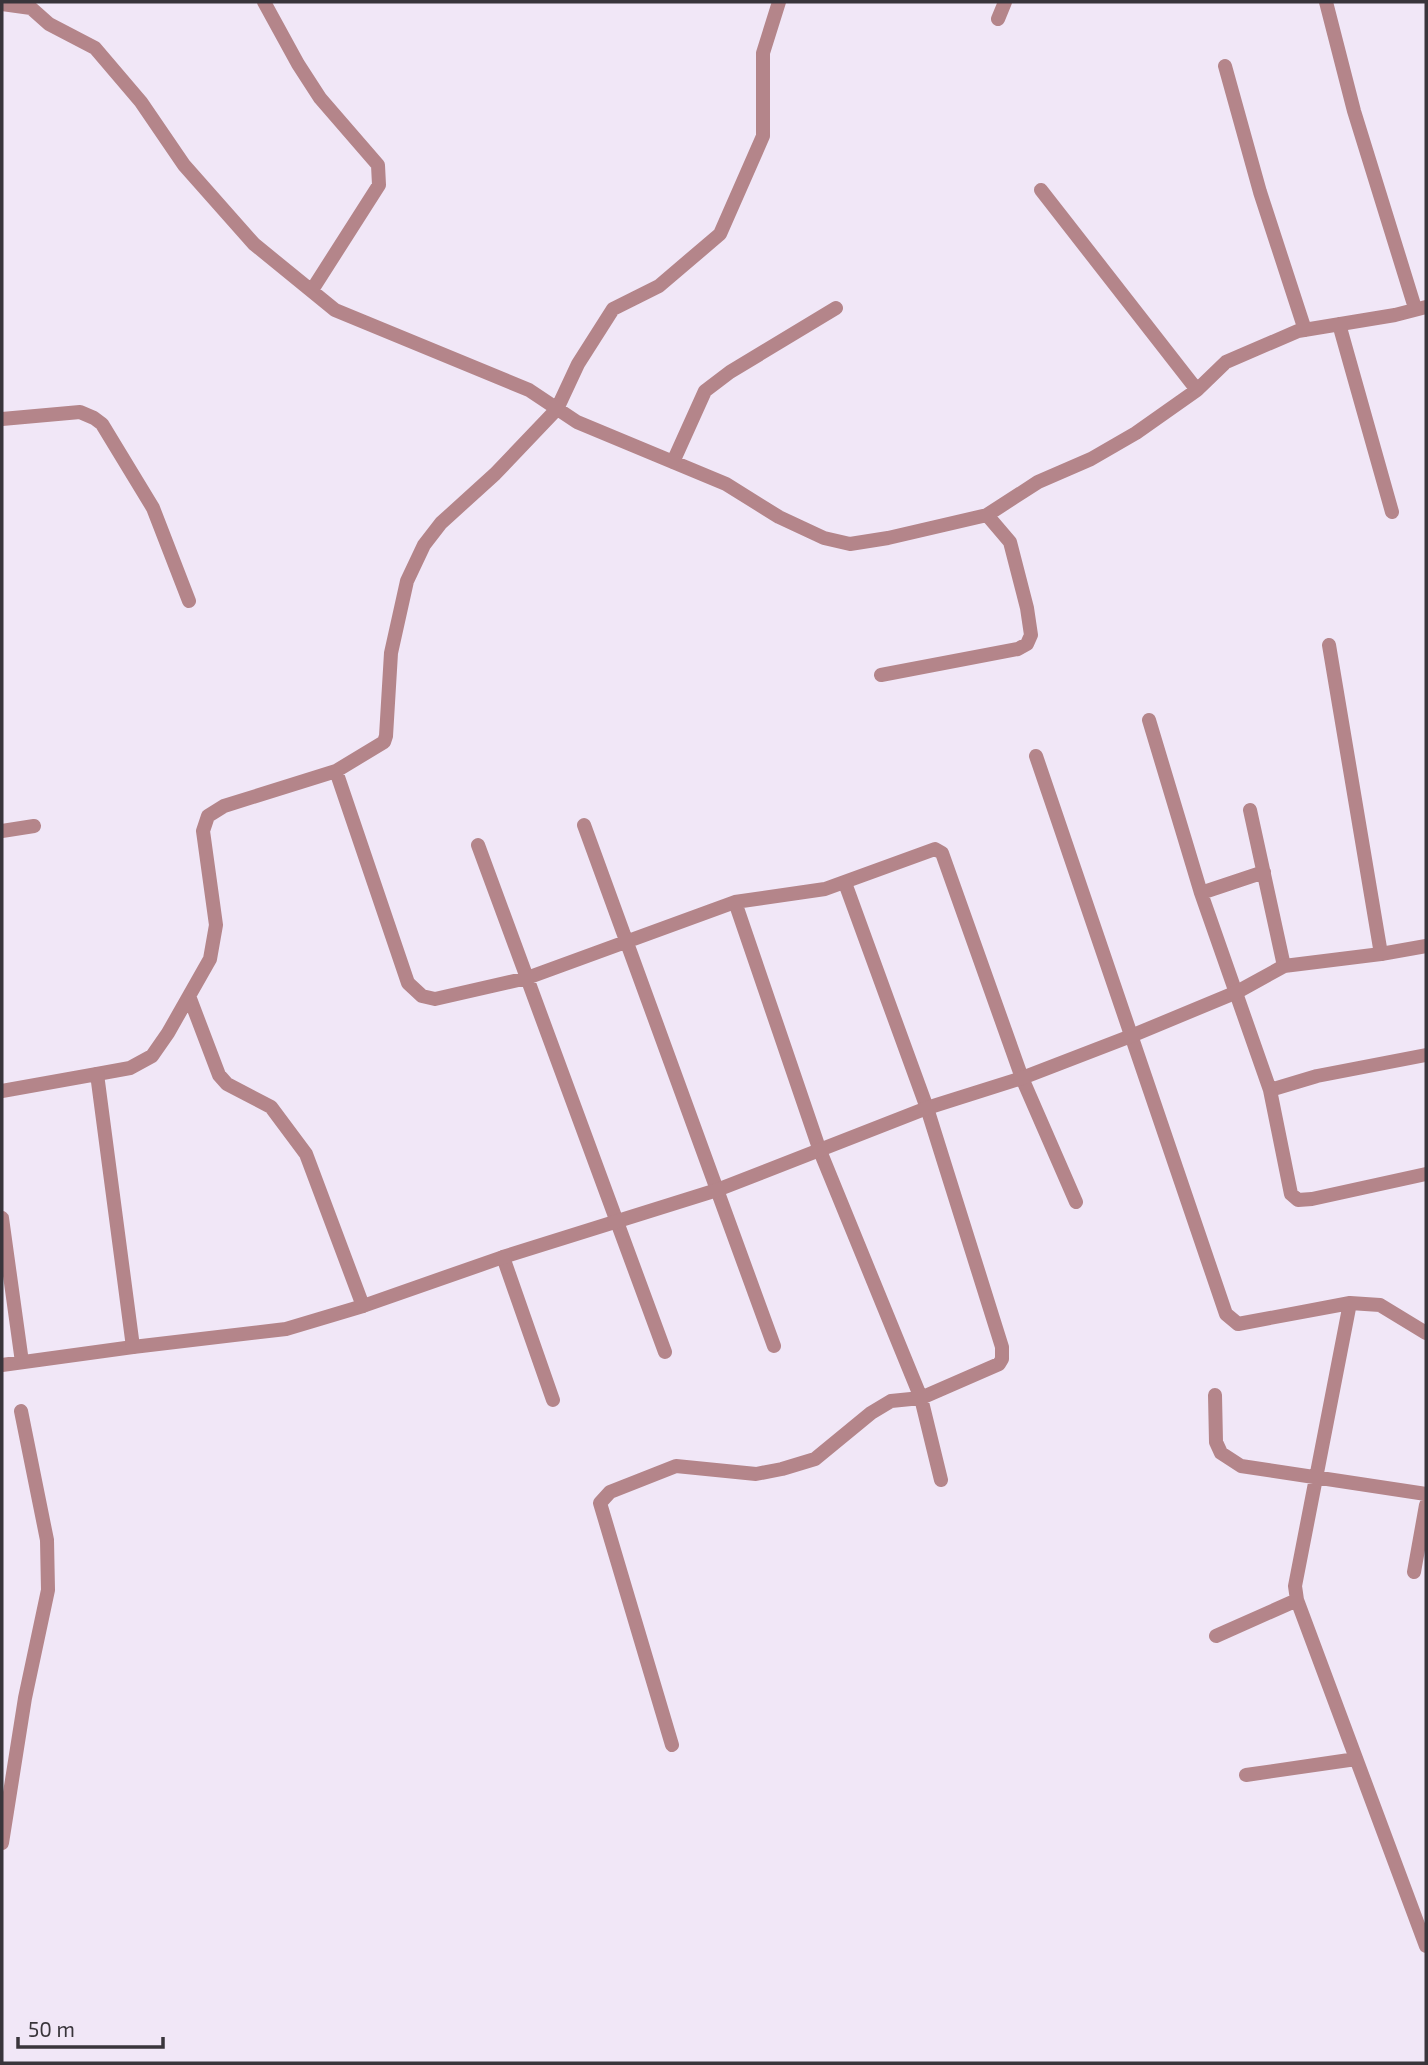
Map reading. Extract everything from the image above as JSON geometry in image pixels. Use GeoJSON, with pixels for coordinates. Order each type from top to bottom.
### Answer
{"type":"FeatureCollection","features":[{"type":"Feature","properties":{"kind":"street"},"geometry":{"type":"LineString","coordinates":[[264,2],[320,98],[378,166],[379,185],[312,290]]}},
{"type":"Feature","properties":{"kind":"street"},"geometry":{"type":"LineString","coordinates":[[2,1091],[130,1068],[152,1056],[210,959],[216,925],[203,831],[208,816],[224,806],[336,771],[384,742],[391,653],[407,582],[424,545],[441,523],[495,474],[557,409],[579,365],[613,309],[659,286],[720,234],[763,136],[764,53],[779,2]]}},
{"type":"Feature","properties":{"kind":"street"},"geometry":{"type":"LineString","coordinates":[[998,19],[1004,2]]}},
{"type":"Feature","properties":{"kind":"street"},"geometry":{"type":"LineString","coordinates":[[2,4],[31,8],[49,24],[96,48],[141,102],[184,165],[254,244],[335,310],[529,390],[577,422],[726,484],[779,517],[824,538],[850,544],[987,515],[1038,482],[1091,458],[1136,433],[1197,390],[1226,362],[1305,330],[1421,308],[1354,111],[1326,2]]}},
{"type":"Feature","properties":{"kind":"street"},"geometry":{"type":"LineString","coordinates":[[1225,66],[1260,192],[1305,330]]}},
{"type":"Feature","properties":{"kind":"street"},"geometry":{"type":"LineString","coordinates":[[1041,190],[1197,390]]}},
{"type":"Feature","properties":{"kind":"street"},"geometry":{"type":"LineString","coordinates":[[673,462],[705,391],[730,372],[836,308]]}},
{"type":"Feature","properties":{"kind":"street"},"geometry":{"type":"LineString","coordinates":[[1339,324],[1392,512]]}},
{"type":"Feature","properties":{"kind":"street"},"geometry":{"type":"LineString","coordinates":[[2,419],[80,412],[102,424],[153,508],[190,601]]}},
{"type":"Feature","properties":{"kind":"street"},"geometry":{"type":"LineString","coordinates":[[881,675],[1018,649],[1027,644],[1031,635],[1027,608],[1010,542],[987,515]]}},
{"type":"Feature","properties":{"kind":"street"},"geometry":{"type":"LineString","coordinates":[[1329,645],[1381,954]]}},
{"type":"Feature","properties":{"kind":"street"},"geometry":{"type":"LineString","coordinates":[[1149,720],[1201,893],[1270,1090],[1292,1194],[1298,1200],[1312,1199],[1426,1174]]}},
{"type":"Feature","properties":{"kind":"street"},"geometry":{"type":"LineString","coordinates":[[1036,756],[1226,1314],[1238,1324],[1350,1303],[1380,1305],[1426,1334]]}},
{"type":"Feature","properties":{"kind":"street"},"geometry":{"type":"LineString","coordinates":[[336,771],[408,983],[422,996],[435,999],[527,978],[735,902],[825,889],[935,849],[942,853],[1022,1078],[1076,1202]]}},
{"type":"Feature","properties":{"kind":"street"},"geometry":{"type":"LineString","coordinates":[[1250,810],[1284,966]]}},
{"type":"Feature","properties":{"kind":"street"},"geometry":{"type":"LineString","coordinates":[[584,825],[774,1346]]}},
{"type":"Feature","properties":{"kind":"street"},"geometry":{"type":"LineString","coordinates":[[2,831],[34,826]]}},
{"type":"Feature","properties":{"kind":"street"},"geometry":{"type":"LineString","coordinates":[[478,845],[665,1352]]}},
{"type":"Feature","properties":{"kind":"street"},"geometry":{"type":"LineString","coordinates":[[1201,893],[1264,872]]}},
{"type":"Feature","properties":{"kind":"street"},"geometry":{"type":"LineString","coordinates":[[672,1745],[600,1503],[604,1497],[610,1492],[676,1466],[756,1474],[793,1466],[822,1455],[871,1413],[891,1401],[921,1398],[999,1364],[1002,1359],[1002,1347],[928,1108],[845,883]]}},
{"type":"Feature","properties":{"kind":"street"},"geometry":{"type":"LineString","coordinates":[[735,902],[820,1152],[921,1398],[941,1480]]}},
{"type":"Feature","properties":{"kind":"street"},"geometry":{"type":"LineString","coordinates":[[2,1365],[286,1329],[717,1190],[928,1108],[1022,1078],[1131,1036],[1237,992],[1284,966],[1426,946]]}},
{"type":"Feature","properties":{"kind":"street"},"geometry":{"type":"LineString","coordinates":[[189,996],[219,1075],[227,1084],[271,1108],[306,1154],[363,1306]]}},
{"type":"Feature","properties":{"kind":"street"},"geometry":{"type":"LineString","coordinates":[[1270,1090],[1317,1076],[1426,1055]]}},
{"type":"Feature","properties":{"kind":"street"},"geometry":{"type":"LineString","coordinates":[[97,1074],[133,1347]]}},
{"type":"Feature","properties":{"kind":"street"},"geometry":{"type":"LineString","coordinates":[[2,1218],[22,1362]]}},
{"type":"Feature","properties":{"kind":"street"},"geometry":{"type":"LineString","coordinates":[[503,1257],[553,1400]]}},
{"type":"Feature","properties":{"kind":"street"},"geometry":{"type":"LineString","coordinates":[[1350,1303],[1295,1586],[1297,1600],[1426,1946]]}},
{"type":"Feature","properties":{"kind":"street"},"geometry":{"type":"LineString","coordinates":[[1215,1395],[1216,1442],[1221,1453],[1241,1466],[1426,1494]]}},
{"type":"Feature","properties":{"kind":"street"},"geometry":{"type":"LineString","coordinates":[[2,1843],[25,1698],[48,1590],[47,1540],[21,1411]]}},
{"type":"Feature","properties":{"kind":"street"},"geometry":{"type":"LineString","coordinates":[[1414,1572],[1426,1504]]}},
{"type":"Feature","properties":{"kind":"street"},"geometry":{"type":"LineString","coordinates":[[1216,1636],[1297,1600]]}},
{"type":"Feature","properties":{"kind":"street"},"geometry":{"type":"LineString","coordinates":[[1246,1774],[1356,1759]]}}]}
